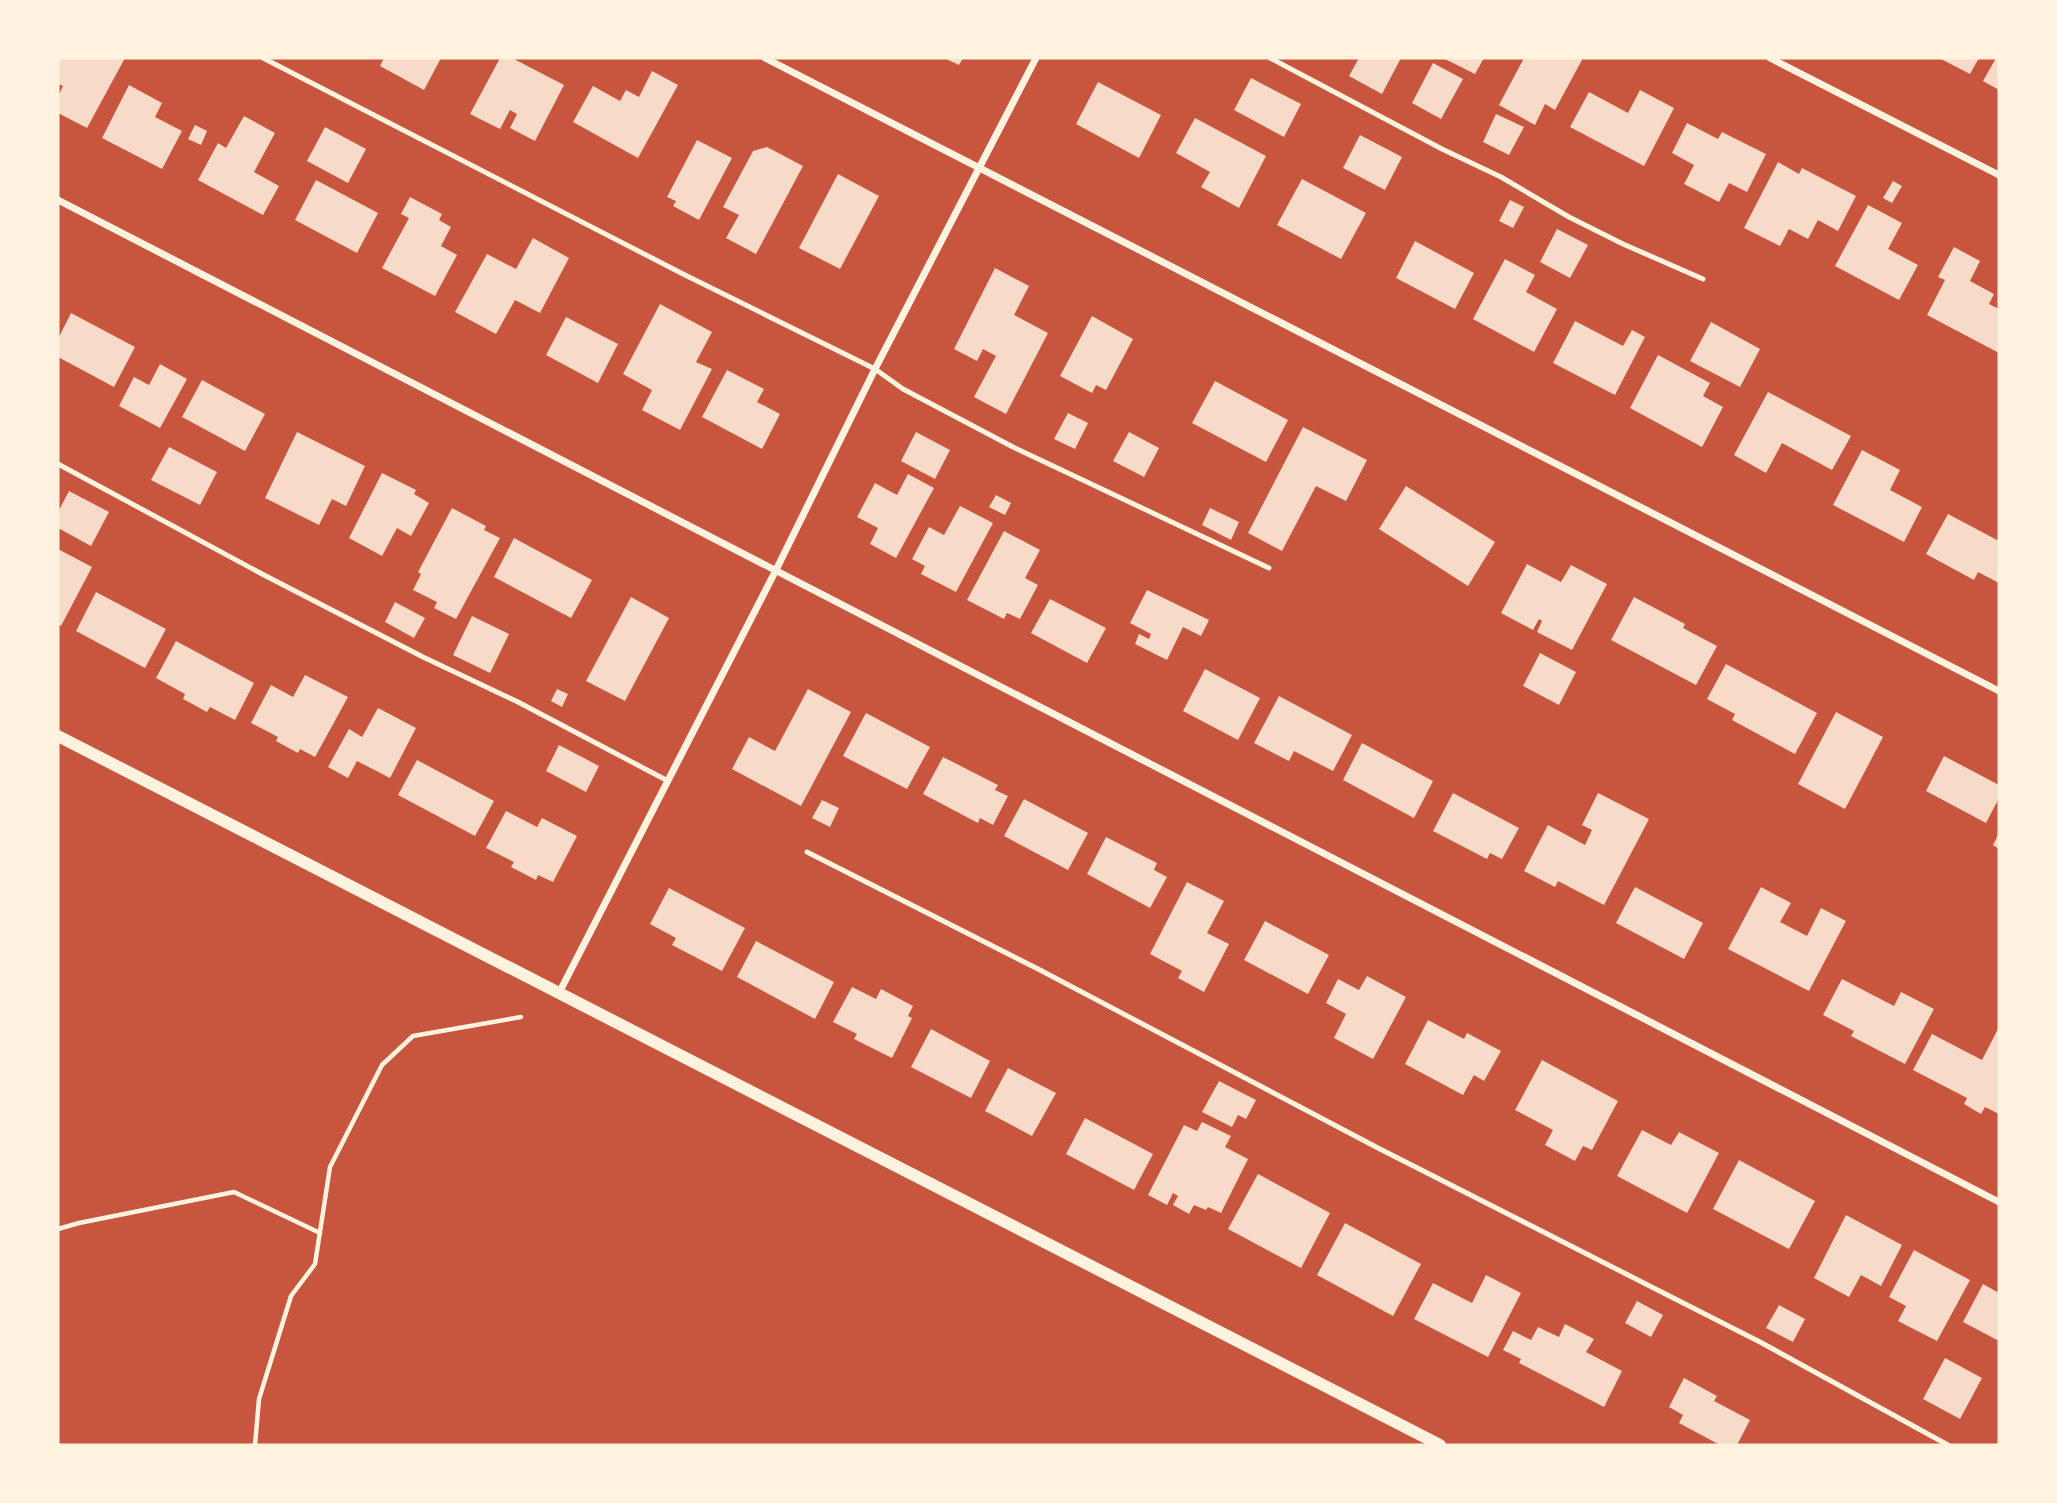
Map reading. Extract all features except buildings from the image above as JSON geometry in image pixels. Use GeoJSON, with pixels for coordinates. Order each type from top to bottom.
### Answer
{"type":"FeatureCollection","features":[{"type":"Feature","properties":{"kind":"street"},"geometry":{"type":"LineString","coordinates":[[765,58],[1999,691]]}},
{"type":"Feature","properties":{"kind":"street"},"geometry":{"type":"LineString","coordinates":[[559,993],[1036,58]]}},
{"type":"Feature","properties":{"kind":"street"},"geometry":{"type":"LineString","coordinates":[[1770,58],[1999,175]]}},
{"type":"Feature","properties":{"kind":"street"},"geometry":{"type":"LineString","coordinates":[[58,200],[1999,1202]]}},
{"type":"Feature","properties":{"kind":"street"},"geometry":{"type":"LineString","coordinates":[[58,736],[1440,1445]]}},
{"type":"Feature","properties":{"kind":"lane"},"geometry":{"type":"LineString","coordinates":[[263,58],[673,269],[875,369],[903,389],[1013,447],[1269,568]]}},
{"type":"Feature","properties":{"kind":"lane"},"geometry":{"type":"LineString","coordinates":[[1270,58],[1441,149],[1501,177],[1580,223],[1703,279]]}},
{"type":"Feature","properties":{"kind":"lane"},"geometry":{"type":"LineString","coordinates":[[58,464],[262,574],[423,657],[518,702],[668,781]]}},
{"type":"Feature","properties":{"kind":"lane"},"geometry":{"type":"LineString","coordinates":[[807,852],[1760,1342],[1948,1445]]}},
{"type":"Feature","properties":{"kind":"path"},"geometry":{"type":"LineString","coordinates":[[255,1445],[259,1399],[291,1296],[314,1264],[330,1167],[382,1065],[413,1036],[521,1017]]}},
{"type":"Feature","properties":{"kind":"path"},"geometry":{"type":"LineString","coordinates":[[58,1229],[234,1192],[320,1233]]}}]}
